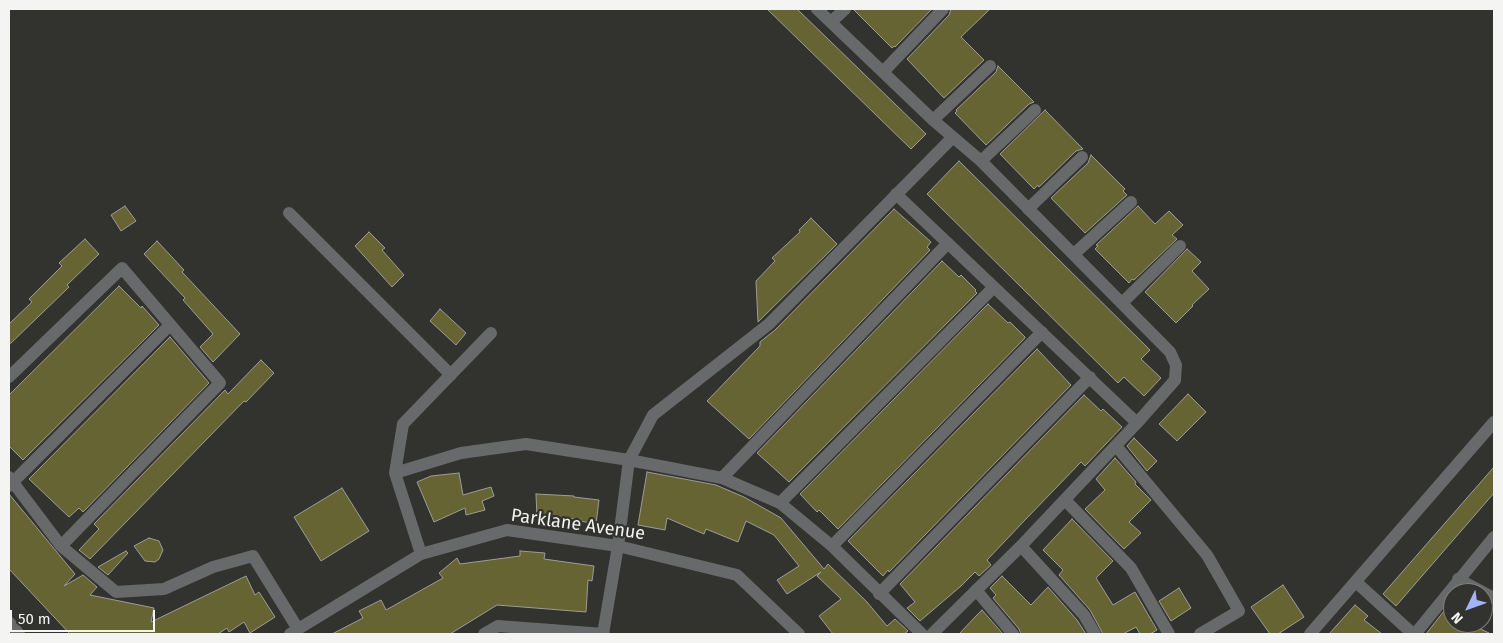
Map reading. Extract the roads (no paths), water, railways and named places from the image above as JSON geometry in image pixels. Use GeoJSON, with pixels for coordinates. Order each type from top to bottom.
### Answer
{"type":"FeatureCollection","features":[{"type":"Feature","properties":{"kind":"street"},"geometry":{"type":"LineString","coordinates":[[817,9],[933,120],[981,161],[1170,352],[1176,365],[1175,380],[1138,423],[1021,546],[932,634]]}},
{"type":"Feature","properties":{"kind":"street"},"geometry":{"type":"LineString","coordinates":[[831,22],[845,9]]}},
{"type":"Feature","properties":{"kind":"street"},"geometry":{"type":"LineString","coordinates":[[883,72],[943,9]]}},
{"type":"Feature","properties":{"kind":"street"},"geometry":{"type":"LineString","coordinates":[[933,120],[990,66]]}},
{"type":"Feature","properties":{"kind":"street"},"geometry":{"type":"LineString","coordinates":[[981,161],[1035,110]]}},
{"type":"Feature","properties":{"kind":"street"},"geometry":{"type":"LineString","coordinates":[[484,634],[498,626],[521,631],[604,634],[629,460],[653,415],[769,324],[953,137]]}},
{"type":"Feature","properties":{"kind":"street"},"geometry":{"type":"LineString","coordinates":[[1028,208],[1082,157]]}},
{"type":"Feature","properties":{"kind":"street"},"geometry":{"type":"LineString","coordinates":[[896,194],[1138,423]]}},
{"type":"Feature","properties":{"kind":"street"},"geometry":{"type":"LineString","coordinates":[[1074,254],[1131,202]]}},
{"type":"Feature","properties":{"kind":"street"},"geometry":{"type":"LineString","coordinates":[[289,212],[451,375]]}},
{"type":"Feature","properties":{"kind":"street"},"geometry":{"type":"LineString","coordinates":[[722,478],[948,243]]}},
{"type":"Feature","properties":{"kind":"street"},"geometry":{"type":"LineString","coordinates":[[1122,302],[1180,246]]}},
{"type":"Feature","properties":{"kind":"street"},"geometry":{"type":"LineString","coordinates":[[9,377],[122,268],[220,384],[61,546]]}},
{"type":"Feature","properties":{"kind":"street"},"geometry":{"type":"LineString","coordinates":[[780,503],[994,287]]}},
{"type":"Feature","properties":{"kind":"street"},"geometry":{"type":"LineString","coordinates":[[170,325],[10,482],[61,546],[116,592],[164,589],[213,567],[253,556],[294,632]]}},
{"type":"Feature","properties":{"kind":"street"},"geometry":{"type":"LineString","coordinates":[[832,546],[1042,332]]}},
{"type":"Feature","properties":{"kind":"street"},"geometry":{"type":"LineString","coordinates":[[421,554],[394,473],[403,424],[491,333]]}},
{"type":"Feature","properties":{"kind":"street"},"geometry":{"type":"LineString","coordinates":[[879,594],[1090,378]]}},
{"type":"Feature","properties":{"kind":"street"},"geometry":{"type":"LineString","coordinates":[[1310,634],[1494,422]]}},
{"type":"Feature","properties":{"kind":"street"},"geometry":{"type":"LineString","coordinates":[[394,473],[461,453],[526,444],[629,460],[722,478],[780,503],[832,546],[922,634]]}},
{"type":"Feature","properties":{"kind":"street"},"geometry":{"type":"LineString","coordinates":[[1116,446],[1207,555],[1239,612],[1200,634]]}},
{"type":"Feature","properties":{"kind":"street"},"geometry":{"type":"LineString","coordinates":[[1065,500],[1131,568],[1170,634]]}},
{"type":"Feature","properties":{"kind":"street","name":"Parklane Avenue"},"geometry":{"type":"LineString","coordinates":[[294,632],[421,554],[507,530],[618,546],[738,575],[799,634]]}},
{"type":"Feature","properties":{"kind":"street"},"geometry":{"type":"LineString","coordinates":[[1356,582],[1414,634],[1494,537]]}},
{"type":"Feature","properties":{"kind":"street"},"geometry":{"type":"LineString","coordinates":[[1021,546],[1084,615],[1095,634]]}},
{"type":"Feature","properties":{"kind":"street"},"geometry":{"type":"LineString","coordinates":[[1458,579],[1494,598]]}},
{"type":"Feature","properties":{"kind":"street"},"geometry":{"type":"LineString","coordinates":[[976,590],[1013,634]]}},
{"type":"Feature","properties":{"kind":"street"},"geometry":{"type":"LineString","coordinates":[[9,622],[19,634]]}}]}
